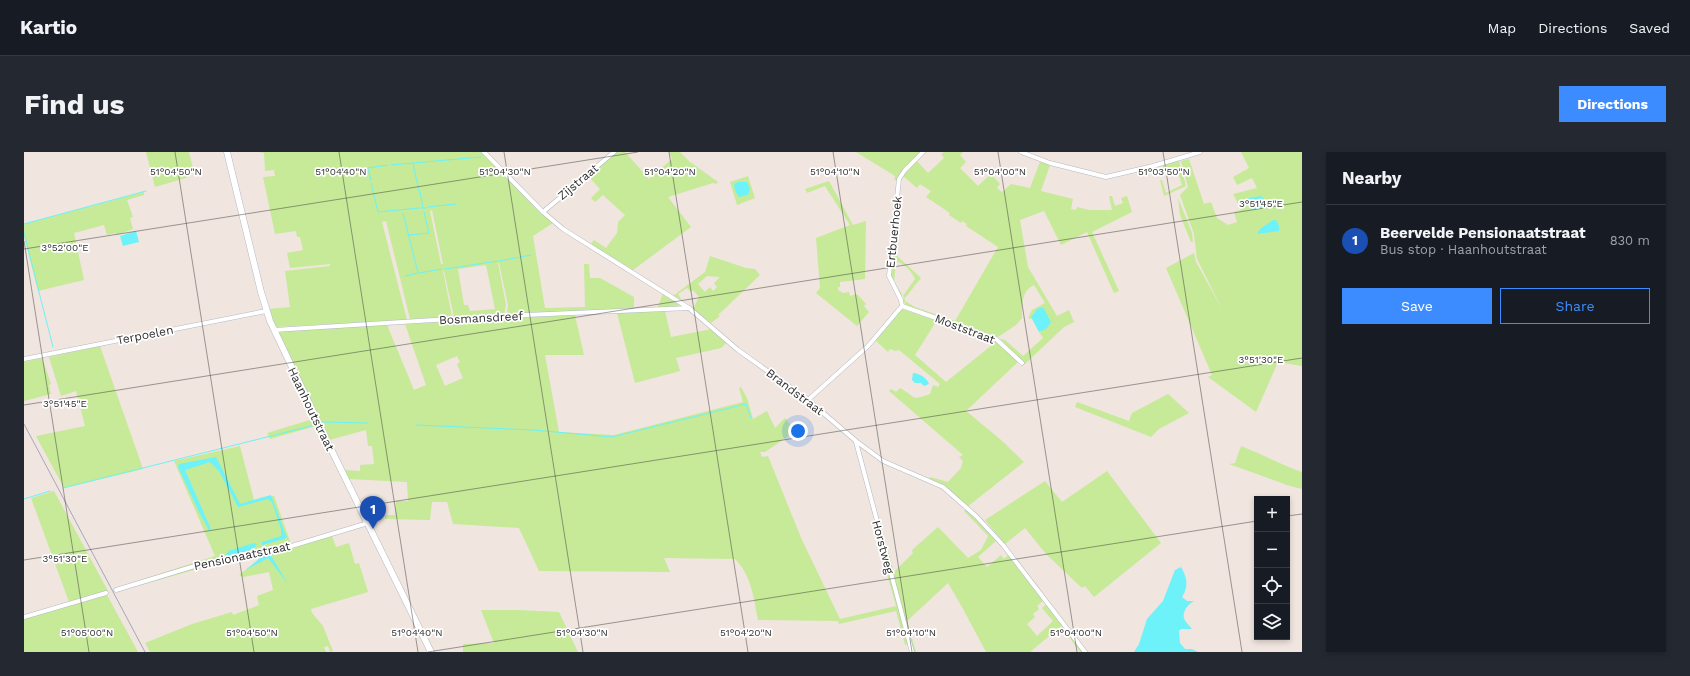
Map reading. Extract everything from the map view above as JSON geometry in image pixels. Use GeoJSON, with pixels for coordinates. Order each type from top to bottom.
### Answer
{"type":"FeatureCollection","features":[{"type":"Feature","properties":{"kind":"street","name":"Haanhoutstraat"},"geometry":{"type":"LineString","coordinates":[[227,152],[266,312],[431,652]]}},
{"type":"Feature","properties":{"kind":"street","name":"Brandstraat"},"geometry":{"type":"LineString","coordinates":[[484,152],[543,212],[563,230],[689,308],[738,350],[808,400],[856,441],[883,461],[943,487],[968,509],[1003,545],[1085,652]]}},
{"type":"Feature","properties":{"kind":"street","name":"Zijstraat"},"geometry":{"type":"LineString","coordinates":[[543,212],[614,152]]}},
{"type":"Feature","properties":{"kind":"street","name":"Ertbuerhoek"},"geometry":{"type":"LineString","coordinates":[[902,306],[901,300],[889,276],[899,180],[905,170],[923,152]]}},
{"type":"Feature","properties":{"kind":"street"},"geometry":{"type":"LineString","coordinates":[[1021,152],[1032,154],[1070,169],[1106,177],[1153,166],[1200,152]]}},
{"type":"Feature","properties":{"kind":"street","name":"Moststraat"},"geometry":{"type":"LineString","coordinates":[[902,306],[996,339],[1022,363]]}},
{"type":"Feature","properties":{"kind":"street"},"geometry":{"type":"LineString","coordinates":[[808,400],[868,346],[902,306]]}},
{"type":"Feature","properties":{"kind":"street","name":"Bosmansdreef"},"geometry":{"type":"LineString","coordinates":[[274,330],[482,317],[689,308]]}},
{"type":"Feature","properties":{"kind":"street","name":"Terpoelen"},"geometry":{"type":"LineString","coordinates":[[24,359],[266,312]]}},
{"type":"Feature","properties":{"kind":"street","name":"Horstweg"},"geometry":{"type":"LineString","coordinates":[[856,441],[912,652]]}},
{"type":"Feature","properties":{"kind":"street","name":"Pensionaatstraat"},"geometry":{"type":"LineString","coordinates":[[116,590],[198,565],[253,552],[265,554],[368,523]]}},
{"type":"Feature","properties":{"kind":"street"},"geometry":{"type":"LineString","coordinates":[[24,617],[106,593]]}},
{"type":"Feature","properties":{"kind":"green space"},"geometry":{"type":"Polygon","coordinates":[[[146,152],[189,152],[194,172],[188,174],[189,177],[155,187],[146,152]]]}},
{"type":"Feature","properties":{"kind":"green space"},"geometry":{"type":"Polygon","coordinates":[[[259,152],[481,152],[553,223],[533,236],[545,308],[585,307],[584,264],[589,264],[590,278],[600,278],[634,297],[634,308],[507,315],[508,305],[498,263],[506,305],[504,314],[454,317],[443,271],[452,317],[410,319],[386,221],[382,222],[407,320],[275,327],[269,309],[290,307],[285,271],[330,266],[330,264],[290,268],[287,253],[303,250],[300,237],[297,237],[296,231],[275,234],[263,177],[275,176],[274,170],[265,171],[264,153],[259,152]],[[432,210],[430,211],[441,264],[443,264],[432,210]],[[486,265],[458,269],[464,305],[468,305],[470,311],[495,309],[486,265]]]}},
{"type":"Feature","properties":{"kind":"green space"},"geometry":{"type":"Polygon","coordinates":[[[617,152],[625,152],[649,179],[672,159],[669,152],[680,152],[690,162],[718,182],[716,184],[713,183],[668,197],[691,227],[633,270],[591,244],[594,240],[606,248],[617,233],[618,222],[625,215],[603,195],[595,202],[591,198],[600,189],[588,176],[617,152]]]}},
{"type":"Feature","properties":{"kind":"green space"},"geometry":{"type":"Polygon","coordinates":[[[856,152],[920,152],[899,174],[897,180],[894,180],[895,176],[856,152]]]}},
{"type":"Feature","properties":{"kind":"green space"},"geometry":{"type":"Polygon","coordinates":[[[944,152],[963,152],[960,155],[966,162],[960,168],[978,186],[991,174],[1000,184],[997,188],[1002,192],[1011,184],[1030,188],[1040,162],[1050,165],[1041,191],[1073,199],[1071,209],[1076,210],[1077,207],[1089,210],[1112,210],[1109,196],[1112,196],[1115,206],[1123,203],[1121,198],[1127,196],[1132,212],[1092,232],[1119,291],[1114,293],[1087,232],[1061,245],[1044,211],[1020,220],[1028,267],[1057,316],[1069,310],[1074,322],[1064,327],[1025,364],[1000,339],[1005,340],[1023,356],[1043,338],[1039,332],[1041,332],[1043,307],[1034,312],[1031,319],[1028,318],[1032,310],[1045,303],[1034,285],[1024,295],[1022,304],[1022,318],[1016,325],[998,337],[907,307],[903,300],[905,298],[905,301],[915,307],[955,321],[998,247],[966,226],[967,224],[962,221],[961,223],[949,215],[950,213],[926,197],[931,191],[920,184],[917,188],[903,176],[917,161],[928,173],[944,158],[941,154],[944,152]]]}},
{"type":"Feature","properties":{"kind":"green space"},"geometry":{"type":"Polygon","coordinates":[[[1241,152],[1302,152],[1302,366],[1278,362],[1256,412],[1208,377],[1212,375],[1166,268],[1194,253],[1196,262],[1222,309],[1197,259],[1194,234],[1180,195],[1188,187],[1181,161],[1189,159],[1204,204],[1211,202],[1217,218],[1228,225],[1237,222],[1234,212],[1241,210],[1233,194],[1257,188],[1252,178],[1237,185],[1233,177],[1249,168],[1241,152]]]}},
{"type":"Feature","properties":{"kind":"green space"},"geometry":{"type":"Polygon","coordinates":[[[1179,161],[1186,186],[1164,196],[1160,180],[1162,180],[1166,193],[1182,185],[1176,167],[1163,168],[1162,165],[1179,161]]]}},
{"type":"Feature","properties":{"kind":"green space"},"geometry":{"type":"Polygon","coordinates":[[[748,176],[755,198],[737,205],[730,182],[748,176]]]}},
{"type":"Feature","properties":{"kind":"green space"},"geometry":{"type":"Polygon","coordinates":[[[829,181],[853,225],[866,221],[865,279],[840,282],[840,287],[838,287],[838,290],[843,293],[849,292],[850,296],[857,294],[866,304],[864,306],[869,312],[857,326],[816,293],[820,288],[816,238],[850,225],[825,186],[807,193],[805,189],[829,181]]]}},
{"type":"Feature","properties":{"kind":"green space"},"geometry":{"type":"Polygon","coordinates":[[[144,192],[144,195],[127,200],[133,217],[130,218],[133,229],[117,235],[116,233],[107,235],[104,225],[74,233],[84,280],[38,291],[24,237],[24,224],[144,192]]]}},
{"type":"Feature","properties":{"kind":"green space"},"geometry":{"type":"Polygon","coordinates":[[[1178,198],[1192,233],[1193,242],[1191,242],[1180,215],[1178,198]]]}},
{"type":"Feature","properties":{"kind":"green space"},"geometry":{"type":"Polygon","coordinates":[[[893,252],[921,278],[905,298],[903,296],[915,279],[907,268],[899,262],[896,262],[894,282],[902,294],[901,297],[890,276],[893,252]]]}},
{"type":"Feature","properties":{"kind":"green space"},"geometry":{"type":"Polygon","coordinates":[[[710,256],[746,268],[755,269],[760,275],[718,315],[720,316],[711,323],[693,309],[699,297],[693,290],[691,292],[687,288],[678,294],[682,301],[673,296],[705,272],[710,256]],[[707,276],[698,284],[705,292],[710,287],[713,291],[717,287],[714,283],[720,277],[707,276]]]}},
{"type":"Feature","properties":{"kind":"green space"},"geometry":{"type":"Polygon","coordinates":[[[663,293],[680,303],[678,307],[658,307],[663,293]]]}},
{"type":"Feature","properties":{"kind":"green space"},"geometry":{"type":"Polygon","coordinates":[[[902,309],[937,320],[915,355],[946,382],[992,345],[989,341],[950,327],[950,325],[995,340],[1018,362],[966,411],[1000,439],[1024,462],[967,507],[929,479],[930,477],[948,482],[961,468],[963,461],[959,457],[963,455],[889,391],[891,389],[896,392],[900,388],[916,398],[930,394],[933,385],[938,387],[940,384],[899,350],[895,351],[890,349],[888,352],[875,340],[902,309]]]}},
{"type":"Feature","properties":{"kind":"green space"},"geometry":{"type":"Polygon","coordinates":[[[665,311],[671,337],[712,329],[726,343],[721,348],[676,358],[680,371],[635,383],[617,313],[665,311]]]}},
{"type":"Feature","properties":{"kind":"green space"},"geometry":{"type":"Polygon","coordinates":[[[575,315],[584,355],[545,355],[559,432],[614,435],[743,402],[739,388],[741,387],[747,398],[753,419],[767,411],[775,428],[785,418],[796,431],[765,452],[760,452],[762,457],[768,456],[802,540],[840,619],[896,606],[887,574],[891,573],[883,541],[885,540],[894,572],[913,553],[912,550],[938,527],[968,558],[981,550],[988,536],[964,511],[966,509],[996,541],[978,557],[987,567],[1001,555],[1004,559],[1008,555],[1044,600],[1037,606],[1039,609],[1033,614],[1035,617],[1027,624],[1037,636],[1053,621],[1042,608],[1047,604],[1083,652],[1080,652],[1061,626],[1030,652],[986,652],[948,583],[907,621],[916,652],[913,652],[903,618],[901,619],[908,644],[905,645],[896,611],[839,624],[838,621],[758,620],[748,579],[745,572],[735,559],[664,558],[670,572],[539,571],[519,528],[453,524],[447,502],[432,502],[430,520],[385,519],[385,515],[395,515],[396,501],[408,501],[407,482],[348,479],[344,470],[360,471],[360,465],[374,464],[372,446],[368,446],[366,430],[329,440],[279,333],[280,331],[387,325],[414,390],[426,385],[405,324],[575,315]],[[457,356],[436,365],[445,386],[463,378],[457,364],[460,362],[457,356]]]}},
{"type":"Feature","properties":{"kind":"green space"},"geometry":{"type":"Polygon","coordinates":[[[100,346],[143,469],[64,488],[36,436],[85,426],[76,391],[61,396],[49,357],[100,346]]]}},
{"type":"Feature","properties":{"kind":"green space"},"geometry":{"type":"Polygon","coordinates":[[[42,358],[51,384],[49,385],[51,394],[24,401],[24,362],[42,358]]]}},
{"type":"Feature","properties":{"kind":"green space"},"geometry":{"type":"Polygon","coordinates":[[[1168,394],[1189,413],[1159,429],[1151,437],[1075,407],[1077,402],[1129,421],[1132,413],[1168,394]]]}},
{"type":"Feature","properties":{"kind":"green space"},"geometry":{"type":"Polygon","coordinates":[[[313,419],[316,426],[270,439],[267,433],[313,419]]]}},
{"type":"Feature","properties":{"kind":"green space"},"geometry":{"type":"Polygon","coordinates":[[[240,446],[254,500],[274,496],[291,544],[268,551],[217,559],[219,564],[206,569],[204,567],[138,586],[137,581],[215,556],[174,461],[240,446]]]}},
{"type":"Feature","properties":{"kind":"green space"},"geometry":{"type":"Polygon","coordinates":[[[1241,446],[1302,472],[1302,489],[1229,464],[1235,463],[1241,446]]]}},
{"type":"Feature","properties":{"kind":"green space"},"geometry":{"type":"Polygon","coordinates":[[[1107,471],[1161,543],[1094,597],[1085,586],[1082,588],[1046,554],[1025,528],[1005,544],[985,520],[1045,481],[1062,502],[1107,471]]]}},
{"type":"Feature","properties":{"kind":"green space"},"geometry":{"type":"Polygon","coordinates":[[[54,491],[108,591],[69,602],[31,498],[54,491]]]}},
{"type":"Feature","properties":{"kind":"green space"},"geometry":{"type":"Polygon","coordinates":[[[332,536],[336,547],[349,543],[355,564],[359,563],[368,592],[311,609],[312,613],[323,626],[333,651],[330,652],[328,646],[324,647],[326,652],[150,652],[145,643],[192,624],[232,612],[233,615],[259,605],[257,596],[273,590],[269,572],[244,577],[239,575],[263,556],[332,536]]]}},
{"type":"Feature","properties":{"kind":"green space"},"geometry":{"type":"Polygon","coordinates":[[[107,595],[138,652],[24,652],[24,619],[107,595]]]}},
{"type":"Feature","properties":{"kind":"green space"},"geometry":{"type":"Polygon","coordinates":[[[481,610],[559,612],[578,652],[463,652],[463,644],[494,643],[481,610]]]}},
{"type":"Feature","properties":{"kind":"water"},"geometry":{"type":"Polygon","coordinates":[[[738,182],[747,182],[750,189],[748,195],[739,197],[734,186],[734,184],[738,182]]]}},
{"type":"Feature","properties":{"kind":"water"},"geometry":{"type":"Polygon","coordinates":[[[1261,196],[1264,199],[1264,206],[1252,210],[1245,200],[1261,196]]]}},
{"type":"Feature","properties":{"kind":"water"},"geometry":{"type":"Polygon","coordinates":[[[1273,220],[1276,220],[1279,226],[1279,231],[1257,234],[1260,229],[1273,220]]]}},
{"type":"Feature","properties":{"kind":"water"},"geometry":{"type":"Polygon","coordinates":[[[136,231],[139,242],[123,246],[120,236],[136,231]]]}},
{"type":"Feature","properties":{"kind":"water"},"geometry":{"type":"Polygon","coordinates":[[[1043,307],[1051,322],[1046,329],[1039,332],[1031,317],[1037,309],[1043,307]]]}},
{"type":"Feature","properties":{"kind":"water"},"geometry":{"type":"Polygon","coordinates":[[[913,373],[922,376],[929,384],[924,386],[921,383],[915,383],[912,380],[913,373]]]}},
{"type":"Feature","properties":{"kind":"water"},"geometry":{"type":"Polygon","coordinates":[[[216,457],[240,504],[271,495],[287,537],[262,545],[262,542],[281,536],[281,529],[272,502],[268,499],[238,507],[219,471],[210,462],[185,470],[211,529],[209,530],[178,467],[179,464],[216,457]]]}},
{"type":"Feature","properties":{"kind":"water"},"geometry":{"type":"Polygon","coordinates":[[[254,543],[257,545],[253,549],[228,556],[226,555],[228,551],[254,543]]]}},
{"type":"Feature","properties":{"kind":"water"},"geometry":{"type":"Polygon","coordinates":[[[270,554],[288,584],[268,558],[246,570],[260,558],[270,554]]]}},
{"type":"Feature","properties":{"kind":"water"},"geometry":{"type":"Polygon","coordinates":[[[1181,567],[1185,574],[1186,582],[1186,590],[1182,597],[1187,601],[1194,601],[1187,607],[1184,613],[1184,619],[1192,629],[1181,629],[1179,631],[1180,643],[1185,649],[1192,649],[1198,652],[1134,652],[1139,644],[1147,619],[1163,601],[1175,570],[1181,567]]]}},
{"type":"Feature","properties":{"kind":"waterway"},"geometry":{"type":"LineString","coordinates":[[391,165],[481,157]]}},
{"type":"Feature","properties":{"kind":"waterway"},"geometry":{"type":"LineString","coordinates":[[413,164],[419,191]]}},
{"type":"Feature","properties":{"kind":"waterway"},"geometry":{"type":"LineString","coordinates":[[368,168],[388,165]]}},
{"type":"Feature","properties":{"kind":"waterway"},"geometry":{"type":"LineString","coordinates":[[368,169],[371,180]]}},
{"type":"Feature","properties":{"kind":"waterway"},"geometry":{"type":"LineString","coordinates":[[371,183],[378,212],[419,208]]}},
{"type":"Feature","properties":{"kind":"waterway"},"geometry":{"type":"LineString","coordinates":[[24,224],[146,191]]}},
{"type":"Feature","properties":{"kind":"waterway"},"geometry":{"type":"LineString","coordinates":[[420,192],[423,208]]}},
{"type":"Feature","properties":{"kind":"waterway"},"geometry":{"type":"LineString","coordinates":[[428,207],[456,204]]}},
{"type":"Feature","properties":{"kind":"waterway"},"geometry":{"type":"LineString","coordinates":[[421,208],[426,208]]}},
{"type":"Feature","properties":{"kind":"waterway"},"geometry":{"type":"LineString","coordinates":[[409,235],[429,233],[424,212]]}},
{"type":"Feature","properties":{"kind":"waterway"},"geometry":{"type":"LineString","coordinates":[[403,213],[418,273],[405,276]]}},
{"type":"Feature","properties":{"kind":"waterway"},"geometry":{"type":"LineString","coordinates":[[24,233],[53,347]]}},
{"type":"Feature","properties":{"kind":"waterway"},"geometry":{"type":"LineString","coordinates":[[499,261],[531,255]]}},
{"type":"Feature","properties":{"kind":"waterway"},"geometry":{"type":"LineString","coordinates":[[445,269],[498,261]]}},
{"type":"Feature","properties":{"kind":"waterway"},"geometry":{"type":"LineString","coordinates":[[419,273],[442,269]]}},
{"type":"Feature","properties":{"kind":"waterway"},"geometry":{"type":"LineString","coordinates":[[416,425],[533,430],[612,437],[746,404],[751,418]]}},
{"type":"Feature","properties":{"kind":"waterway"},"geometry":{"type":"LineString","coordinates":[[322,422],[368,423]]}},
{"type":"Feature","properties":{"kind":"waterway"},"geometry":{"type":"LineString","coordinates":[[63,488],[315,425]]}},
{"type":"Feature","properties":{"kind":"waterway"},"geometry":{"type":"LineString","coordinates":[[24,499],[50,491]]}},
{"type":"Feature","properties":{"kind":"railway"},"geometry":{"type":"LineString","coordinates":[[24,424],[145,652]]}},
{"type":"Feature","properties":{"kind":"place","name":"Beervelde Pensionaatstraat"},"geometry":{"type":"Point","coordinates":[373,529]}}]}
